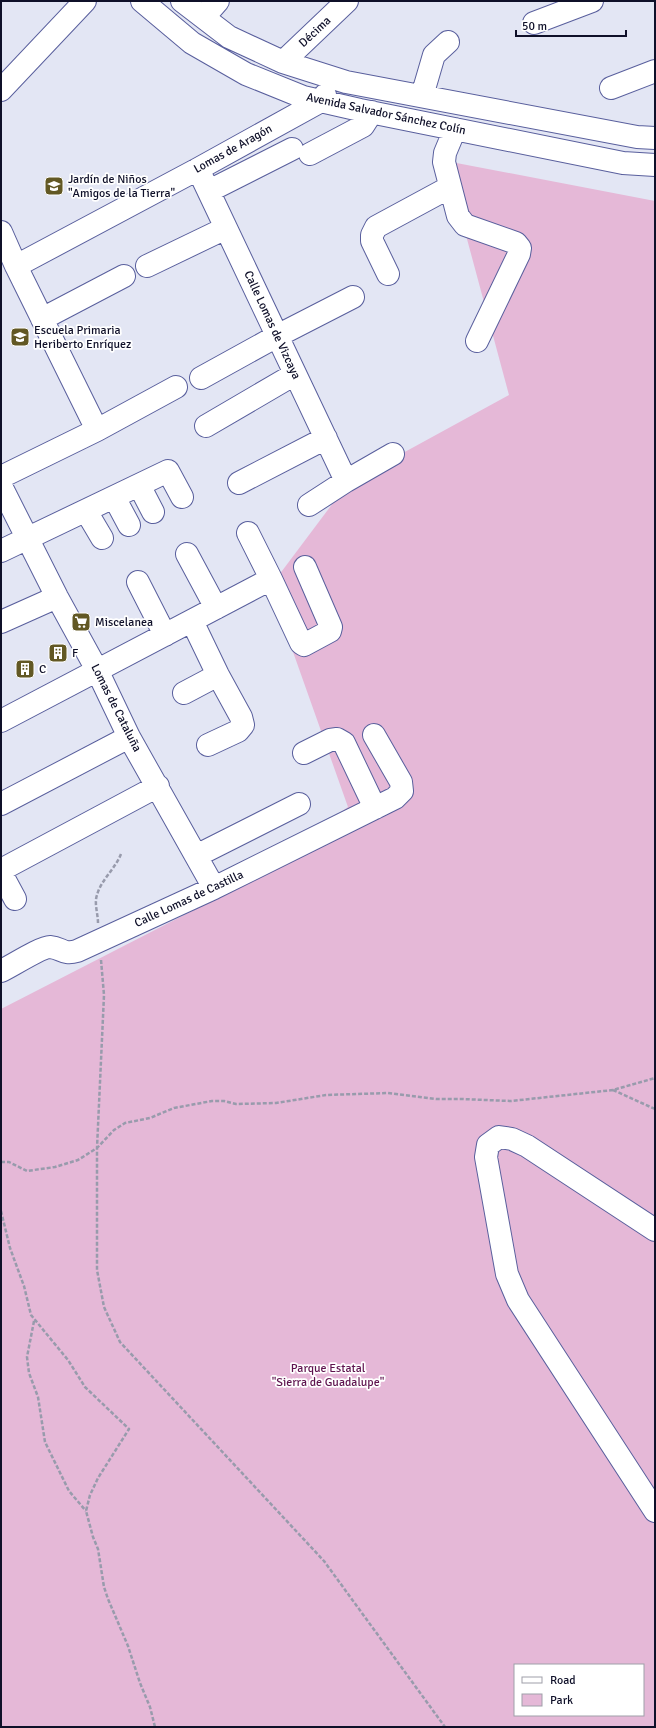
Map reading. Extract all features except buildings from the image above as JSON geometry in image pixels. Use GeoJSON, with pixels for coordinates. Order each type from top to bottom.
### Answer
{"type":"FeatureCollection","features":[{"type":"Feature","properties":{"kind":"street"},"geometry":{"type":"LineString","coordinates":[[1,90],[85,1]]}},
{"type":"Feature","properties":{"kind":"street","name":"Avenida Salvador Sánchez Colín"},"geometry":{"type":"LineString","coordinates":[[142,1],[192,43],[246,74],[303,96],[372,112],[623,163],[655,165]]}},
{"type":"Feature","properties":{"kind":"street","name":"Avenida Salvador Sánchez Colín"},"geometry":{"type":"LineString","coordinates":[[182,1],[211,9],[229,36],[283,62],[335,78],[637,137],[655,138]]}},
{"type":"Feature","properties":{"kind":"street","name":"Décima"},"geometry":{"type":"LineString","coordinates":[[283,62],[347,1]]}},
{"type":"Feature","properties":{"kind":"street"},"geometry":{"type":"LineString","coordinates":[[534,24],[592,1]]}},
{"type":"Feature","properties":{"kind":"street"},"geometry":{"type":"LineString","coordinates":[[422,96],[434,55],[448,42]]}},
{"type":"Feature","properties":{"kind":"street"},"geometry":{"type":"LineString","coordinates":[[611,88],[655,71]]}},
{"type":"Feature","properties":{"kind":"street","name":"Lomas de Aragón"},"geometry":{"type":"LineString","coordinates":[[16,266],[198,169],[321,101],[335,78]]}},
{"type":"Feature","properties":{"kind":"street"},"geometry":{"type":"LineString","coordinates":[[495,137],[501,111]]}},
{"type":"Feature","properties":{"kind":"street"},"geometry":{"type":"LineString","coordinates":[[208,191],[363,126],[372,112]]}},
{"type":"Feature","properties":{"kind":"street"},"geometry":{"type":"LineString","coordinates":[[454,129],[445,153],[444,162],[458,216],[465,225],[516,243],[520,248],[477,341]]}},
{"type":"Feature","properties":{"kind":"street","name":"Calle Lomas de Vizcaya"},"geometry":{"type":"LineString","coordinates":[[198,169],[346,481]]}},
{"type":"Feature","properties":{"kind":"street"},"geometry":{"type":"LineString","coordinates":[[388,274],[372,241],[372,235],[376,227],[450,187]]}},
{"type":"Feature","properties":{"kind":"street"},"geometry":{"type":"LineString","coordinates":[[147,266],[226,228]]}},
{"type":"Feature","properties":{"kind":"street"},"geometry":{"type":"LineString","coordinates":[[1,232],[16,266],[97,430]]}},
{"type":"Feature","properties":{"kind":"street"},"geometry":{"type":"LineString","coordinates":[[42,319],[124,276]]}},
{"type":"Feature","properties":{"kind":"street"},"geometry":{"type":"LineString","coordinates":[[201,378],[277,336],[353,297]]}},
{"type":"Feature","properties":{"kind":"street"},"geometry":{"type":"LineString","coordinates":[[206,426],[296,374]]}},
{"type":"Feature","properties":{"kind":"street"},"geometry":{"type":"LineString","coordinates":[[1,477],[97,430],[176,387]]}},
{"type":"Feature","properties":{"kind":"street"},"geometry":{"type":"LineString","coordinates":[[239,483],[326,438]]}},
{"type":"Feature","properties":{"kind":"street"},"geometry":{"type":"LineString","coordinates":[[309,505],[346,481],[394,454]]}},
{"type":"Feature","properties":{"kind":"street"},"geometry":{"type":"LineString","coordinates":[[1,551],[168,471],[182,497]]}},
{"type":"Feature","properties":{"kind":"street"},"geometry":{"type":"LineString","coordinates":[[139,485],[153,512]]}},
{"type":"Feature","properties":{"kind":"street","name":"Lomas de Cataluña"},"geometry":{"type":"LineString","coordinates":[[1,486],[57,597],[97,670],[129,737],[158,786],[214,888]]}},
{"type":"Feature","properties":{"kind":"street"},"geometry":{"type":"LineString","coordinates":[[114,497],[129,524]]}},
{"type":"Feature","properties":{"kind":"street"},"geometry":{"type":"LineString","coordinates":[[86,511],[102,538]]}},
{"type":"Feature","properties":{"kind":"street"},"geometry":{"type":"LineString","coordinates":[[248,533],[301,643],[304,645],[330,631],[331,627],[305,567]]}},
{"type":"Feature","properties":{"kind":"street"},"geometry":{"type":"LineString","coordinates":[[187,554],[216,608]]}},
{"type":"Feature","properties":{"kind":"street"},"geometry":{"type":"LineString","coordinates":[[1,721],[271,579]]}},
{"type":"Feature","properties":{"kind":"street"},"geometry":{"type":"LineString","coordinates":[[138,582],[165,635]]}},
{"type":"Feature","properties":{"kind":"street"},"geometry":{"type":"LineString","coordinates":[[1,622],[57,597]]}},
{"type":"Feature","properties":{"kind":"street"},"geometry":{"type":"LineString","coordinates":[[192,621],[218,675],[241,717],[243,725],[238,731],[208,745]]}},
{"type":"Feature","properties":{"kind":"street"},"geometry":{"type":"LineString","coordinates":[[184,693],[218,675]]}},
{"type":"Feature","properties":{"kind":"street","name":"Calle Lomas de Castilla"},"geometry":{"type":"LineString","coordinates":[[1,971],[49,947],[69,953],[99,941],[214,888],[395,798],[402,791],[402,782],[374,734]]}},
{"type":"Feature","properties":{"kind":"street"},"geometry":{"type":"LineString","coordinates":[[1,804],[129,737]]}},
{"type":"Feature","properties":{"kind":"street"},"geometry":{"type":"LineString","coordinates":[[304,753],[330,740],[337,739],[344,743],[375,808]]}},
{"type":"Feature","properties":{"kind":"street"},"geometry":{"type":"LineString","coordinates":[[1,870],[158,786]]}},
{"type":"Feature","properties":{"kind":"street"},"geometry":{"type":"LineString","coordinates":[[196,856],[299,804]]}},
{"type":"Feature","properties":{"kind":"street"},"geometry":{"type":"LineString","coordinates":[[1,873],[15,899]]}},
{"type":"Feature","properties":{"kind":"street"},"geometry":{"type":"LineString","coordinates":[[655,1230],[527,1146],[512,1139],[499,1137],[488,1145],[486,1157],[507,1274],[518,1300],[655,1511]]}},
{"type":"Feature","properties":{"kind":"path"},"geometry":{"type":"LineString","coordinates":[[121,854],[115,867],[99,889],[96,896],[104,995],[97,1148],[96,1270],[104,1307],[120,1342],[324,1561],[445,1727]]}},
{"type":"Feature","properties":{"kind":"path"},"geometry":{"type":"LineString","coordinates":[[1,1162],[9,1162],[27,1171],[55,1167],[78,1160],[97,1148],[114,1130],[125,1123],[150,1118],[174,1108],[212,1101],[224,1101],[236,1104],[276,1103],[326,1095],[388,1093],[423,1098],[511,1101],[613,1090],[655,1078]]}},
{"type":"Feature","properties":{"kind":"path"},"geometry":{"type":"LineString","coordinates":[[613,1090],[655,1109]]}},
{"type":"Feature","properties":{"kind":"path"},"geometry":{"type":"LineString","coordinates":[[1,1211],[10,1248],[24,1286],[31,1315],[34,1321],[68,1360],[86,1387],[129,1429],[98,1478],[90,1495],[86,1511]]}},
{"type":"Feature","properties":{"kind":"path"},"geometry":{"type":"LineString","coordinates":[[34,1321],[27,1357],[29,1373],[38,1397],[45,1442],[54,1463],[69,1490],[86,1511],[98,1549],[104,1587],[128,1646],[140,1683],[150,1707],[155,1727]]}},
{"type":"Feature","properties":{"kind":"green space","name":"Parque Estatal \"Sierra de Guadalupe\""},"geometry":{"type":"Polygon","coordinates":[[[446,161],[655,201],[655,1727],[1,1727],[1,1009],[225,894],[348,807],[270,587],[348,483],[509,395],[446,161]]]}},
{"type":"Feature","properties":{"kind":"place","name":"Jardín de Niños \"Amigos de la Tierra\""},"geometry":{"type":"Point","coordinates":[54,186]}},
{"type":"Feature","properties":{"kind":"place","name":"Escuela Primaria Heriberto Enríquez"},"geometry":{"type":"Point","coordinates":[20,337]}},
{"type":"Feature","properties":{"kind":"place","name":"Miscelanea"},"geometry":{"type":"Point","coordinates":[81,622]}},
{"type":"Feature","properties":{"kind":"place","name":"F"},"geometry":{"type":"Point","coordinates":[58,653]}},
{"type":"Feature","properties":{"kind":"place","name":"C"},"geometry":{"type":"Point","coordinates":[25,669]}}]}
